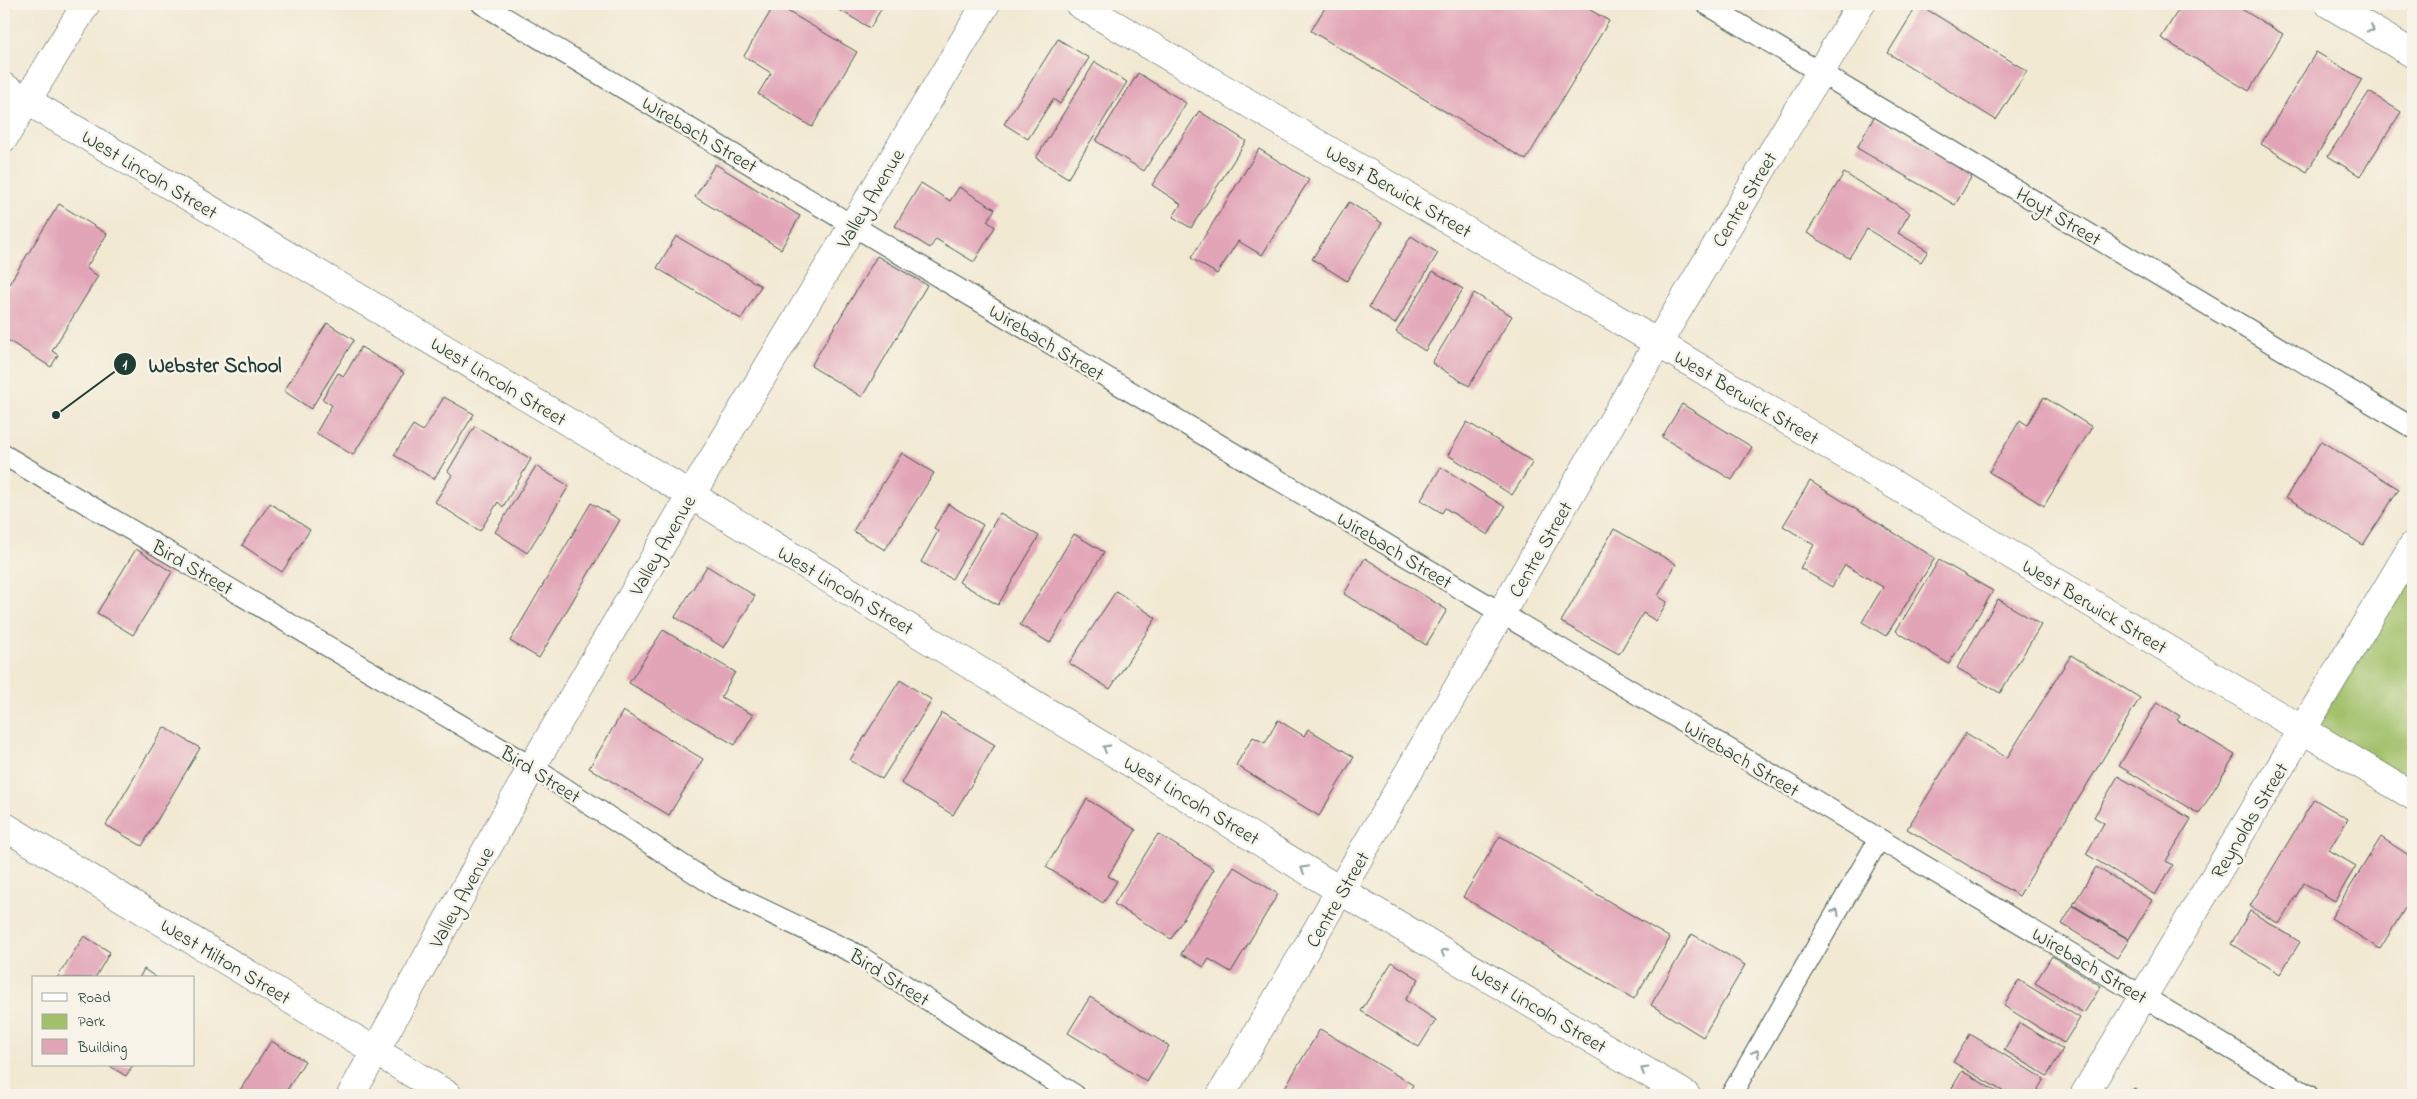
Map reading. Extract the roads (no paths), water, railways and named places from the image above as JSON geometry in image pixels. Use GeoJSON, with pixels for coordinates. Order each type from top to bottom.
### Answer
{"type":"FeatureCollection","features":[{"type":"Feature","properties":{"kind":"street"},"geometry":{"type":"LineString","coordinates":[[4,138],[15,94],[86,4]]}},
{"type":"Feature","properties":{"kind":"street","name":"Valley Avenue"},"geometry":{"type":"LineString","coordinates":[[351,1095],[376,1053],[532,767],[691,495],[986,4]]}},
{"type":"Feature","properties":{"kind":"street","name":"West Berwick Street"},"geometry":{"type":"LineString","coordinates":[[1079,4],[1658,343],[2413,796]]}},
{"type":"Feature","properties":{"kind":"street","name":"Centre Street"},"geometry":{"type":"LineString","coordinates":[[1221,1095],[1342,891],[1658,343],[1861,4]]}},
{"type":"Feature","properties":{"kind":"street"},"geometry":{"type":"LineString","coordinates":[[2329,4],[2413,54]]}},
{"type":"Feature","properties":{"kind":"street","name":"West Lincoln Street"},"geometry":{"type":"LineString","coordinates":[[15,94],[691,495],[1342,891],[1686,1095]]}},
{"type":"Feature","properties":{"kind":"street","name":"Reynolds Street"},"geometry":{"type":"LineString","coordinates":[[2084,1095],[2413,545]]}},
{"type":"Feature","properties":{"kind":"street","name":"West Milton Street"},"geometry":{"type":"LineString","coordinates":[[4,826],[448,1095]]}},
{"type":"Feature","properties":{"kind":"lane","name":"Wirebach Street"},"geometry":{"type":"LineString","coordinates":[[482,4],[1878,840],[2308,1095]]}},
{"type":"Feature","properties":{"kind":"lane","name":"Hoyt Street"},"geometry":{"type":"LineString","coordinates":[[1706,4],[2413,428]]}},
{"type":"Feature","properties":{"kind":"lane","name":"Bird Street"},"geometry":{"type":"LineString","coordinates":[[4,455],[532,767],[718,888],[858,955],[1076,1095]]}},
{"type":"Feature","properties":{"kind":"lane"},"geometry":{"type":"LineString","coordinates":[[1732,1095],[1878,840]]}},
{"type":"Feature","properties":{"kind":"place","name":"Webster School"},"geometry":{"type":"Point","coordinates":[56,415]}}]}
